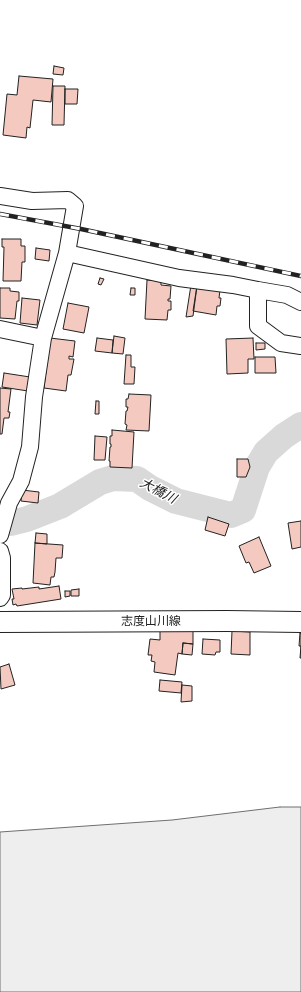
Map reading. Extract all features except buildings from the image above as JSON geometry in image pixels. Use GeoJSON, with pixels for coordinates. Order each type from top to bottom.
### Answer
{"type":"FeatureCollection","features":[{"type":"Feature","properties":{"kind":"main road","name":"志度山川線"},"geometry":{"type":"LineString","coordinates":[[0,622],[301,622]]}},
{"type":"Feature","properties":{"kind":"street"},"geometry":{"type":"LineString","coordinates":[[0,196],[32,201],[68,200],[75,206],[67,253],[43,338],[34,397],[30,447],[20,481],[9,503],[0,535]]}},
{"type":"Feature","properties":{"kind":"street"},"geometry":{"type":"LineString","coordinates":[[67,253],[179,278],[233,285],[287,295],[301,302]]}},
{"type":"Feature","properties":{"kind":"street"},"geometry":{"type":"LineString","coordinates":[[258,290],[258,326],[281,343],[301,346]]}},
{"type":"Feature","properties":{"kind":"street"},"geometry":{"type":"LineString","coordinates":[[0,329],[43,338]]}},
{"type":"Feature","properties":{"kind":"street"},"geometry":{"type":"LineString","coordinates":[[0,551],[2,558],[2,595],[0,598]]}},
{"type":"Feature","properties":{"kind":"shaded area"},"geometry":{"type":"Polygon","coordinates":[[[280,807],[301,807],[301,992],[0,992],[0,832],[172,820],[280,807]]]}},
{"type":"Feature","properties":{"kind":"waterway","name":"大橋川"},"geometry":{"type":"LineString","coordinates":[[0,517],[11,523],[27,519],[60,506],[100,482],[113,478],[137,479],[150,488],[176,501],[231,515],[243,510],[257,467],[266,452],[284,436],[301,425]]}},
{"type":"Feature","properties":{"kind":"railway"},"geometry":{"type":"LineString","coordinates":[[0,214],[81,229],[301,276]]}}]}
